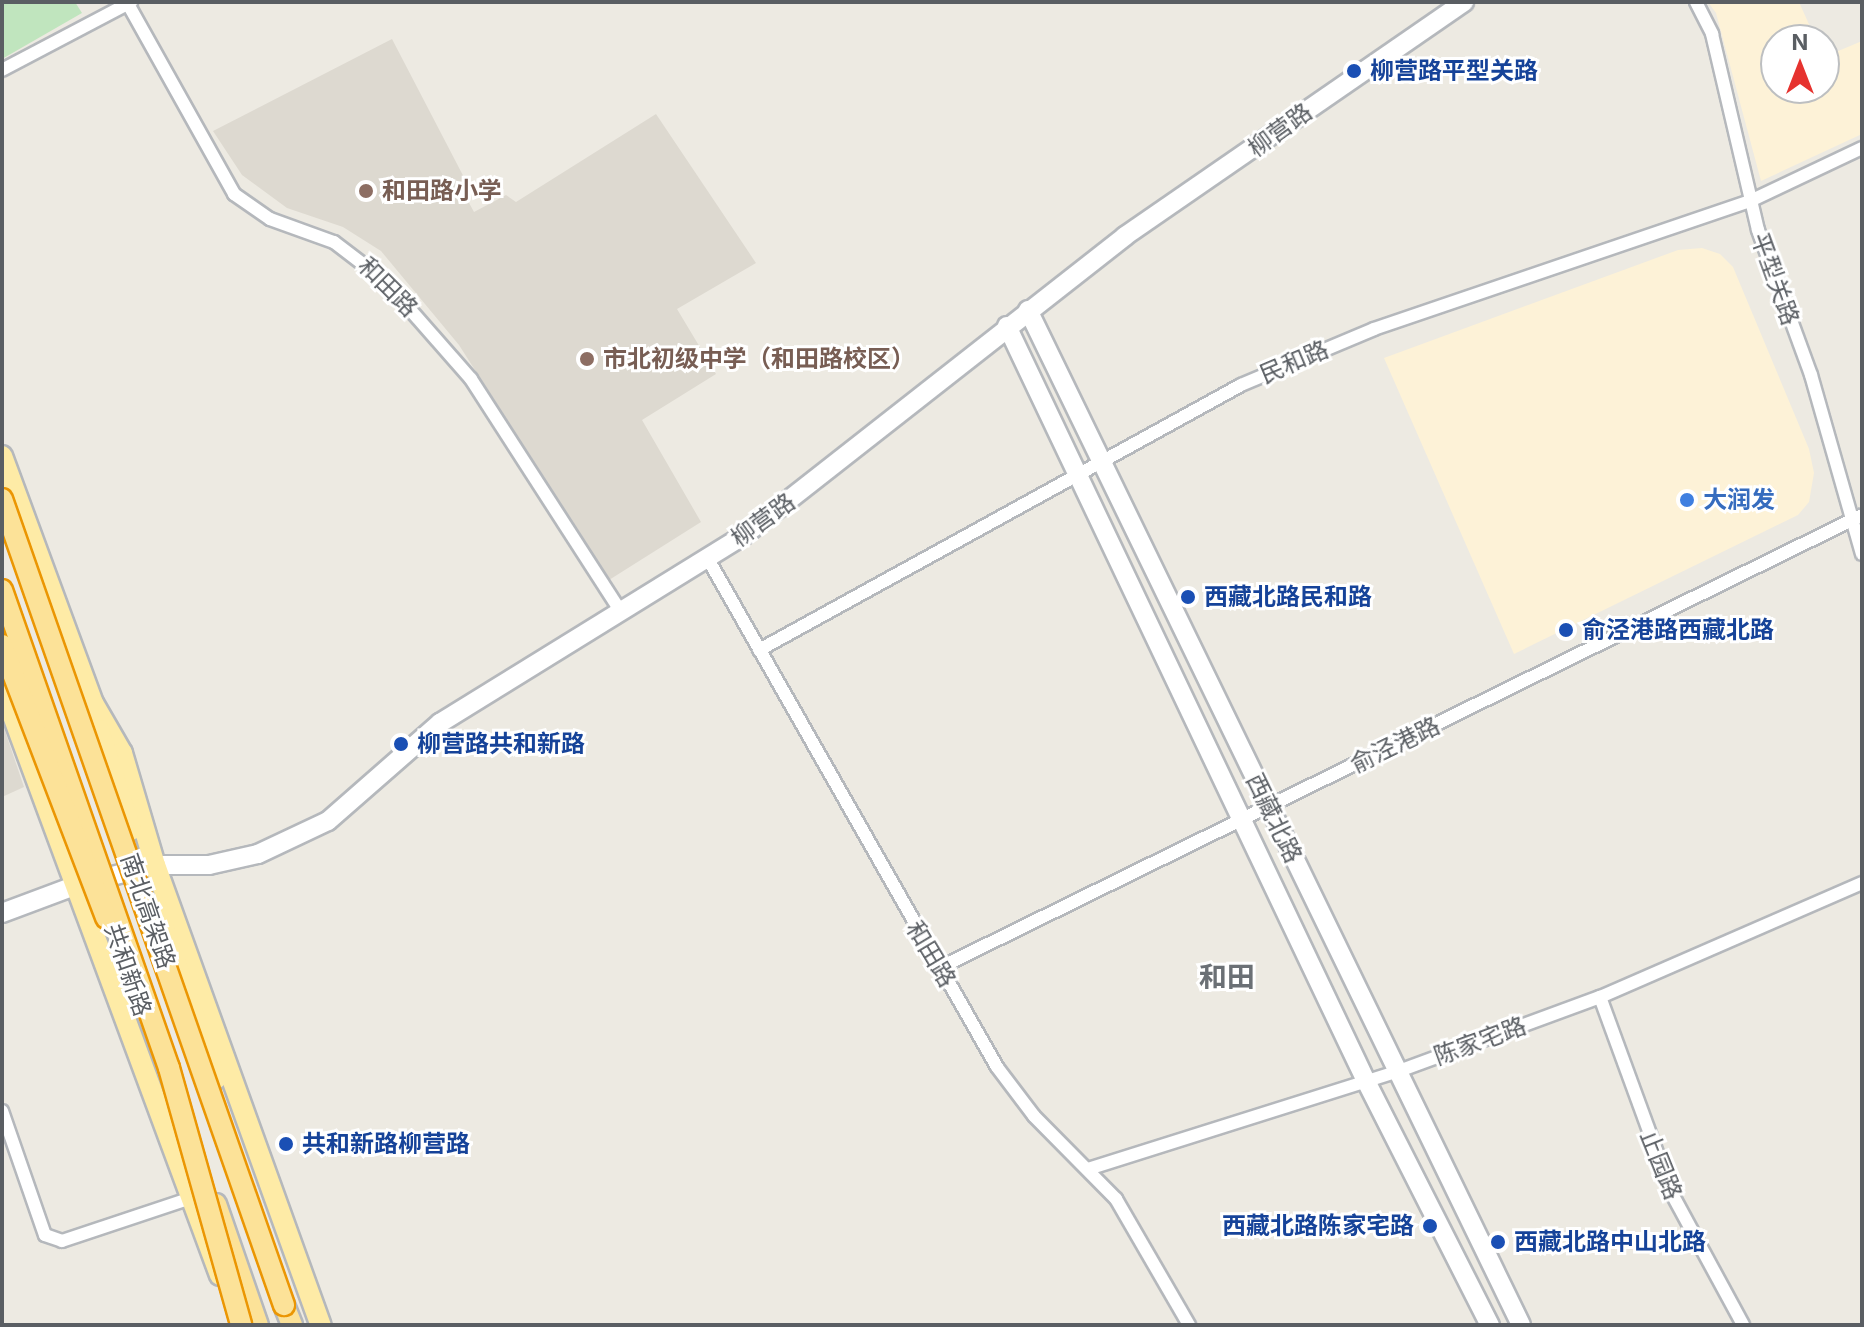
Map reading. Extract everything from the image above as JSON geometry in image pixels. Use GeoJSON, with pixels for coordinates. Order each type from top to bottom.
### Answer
{"type":"FeatureCollection","features":[{"type":"Feature","properties":{"kind":"highway","name":"南北高架路"},"geometry":{"type":"LineString","coordinates":[[2,499],[289,1318]]}},
{"type":"Feature","properties":{"kind":"highway","name":"南北高架路"},"geometry":{"type":"LineString","coordinates":[[2,590],[141,984],[247,1324]]}},
{"type":"Feature","properties":{"kind":"highway"},"geometry":{"type":"LineString","coordinates":[[2,645],[81,860],[141,984]]}},
{"type":"Feature","properties":{"kind":"main road","name":"柳营路"},"geometry":{"type":"LineString","coordinates":[[2,913],[77,885],[149,867],[209,865],[258,854],[328,821],[440,723],[708,559],[782,507],[1007,326],[1125,236],[1464,2]]}},
{"type":"Feature","properties":{"kind":"main road","name":"西藏北路"},"geometry":{"type":"LineString","coordinates":[[1028,310],[1521,1325]]}},
{"type":"Feature","properties":{"kind":"main road","name":"西藏北路"},"geometry":{"type":"LineString","coordinates":[[1007,326],[1366,1081],[1490,1325]]}},
{"type":"Feature","properties":{"kind":"main road","name":"共和新路"},"geometry":{"type":"LineString","coordinates":[[2,456],[93,703],[301,1325]]}},
{"type":"Feature","properties":{"kind":"main road","name":"共和新路"},"geometry":{"type":"LineString","coordinates":[[2,623],[97,880],[247,1324]]}},
{"type":"Feature","properties":{"kind":"main road","name":"共和新路"},"geometry":{"type":"LineString","coordinates":[[2,686],[214,1264],[247,1324]]}},
{"type":"Feature","properties":{"kind":"main road","name":"共和新路"},"geometry":{"type":"LineString","coordinates":[[149,867],[321,1325]]}},
{"type":"Feature","properties":{"kind":"street","name":"平型关路"},"geometry":{"type":"LineString","coordinates":[[1696,2],[1712,34],[1750,201],[1857,519],[1862,554]]}},
{"type":"Feature","properties":{"kind":"street"},"geometry":{"type":"LineString","coordinates":[[2,70],[130,3]]}},
{"type":"Feature","properties":{"kind":"street","name":"和田路"},"geometry":{"type":"LineString","coordinates":[[130,3],[234,194],[270,219],[334,242],[385,281],[471,379],[621,612]]}},
{"type":"Feature","properties":{"kind":"street","name":"民和路"},"geometry":{"type":"LineString","coordinates":[[759,650],[1217,396],[1359,334],[1750,201],[1862,148]]}},
{"type":"Feature","properties":{"kind":"street","name":"俞泾港路"},"geometry":{"type":"LineString","coordinates":[[939,968],[1857,519]]}},
{"type":"Feature","properties":{"kind":"street","name":"和田路"},"geometry":{"type":"LineString","coordinates":[[708,559],[939,968],[1008,1083],[1088,1169],[1136,1229],[1189,1325]]}},
{"type":"Feature","properties":{"kind":"street","name":"陈家宅路"},"geometry":{"type":"LineString","coordinates":[[1088,1169],[1396,1072],[1600,997],[1862,883]]}},
{"type":"Feature","properties":{"kind":"street","name":"止园路"},"geometry":{"type":"LineString","coordinates":[[1600,997],[1672,1194],[1743,1325]]}},
{"type":"Feature","properties":{"kind":"street"},"geometry":{"type":"LineString","coordinates":[[2,1111],[45,1235],[62,1241],[191,1198]]}},
{"type":"Feature","properties":{"kind":"shaded area"},"geometry":{"type":"Polygon","coordinates":[[[1708,2],[1799,2],[1809,24],[1760,24],[1760,104],[1840,104],[1840,50],[1862,41],[1862,134],[1761,181],[1716,13],[1708,2]]]}},
{"type":"Feature","properties":{"kind":"shaded area","name":"市北初级中学（和田路校区）"},"geometry":{"type":"Polygon","coordinates":[[[392,39],[469,187],[468,201],[474,212],[506,195],[516,202],[656,114],[756,263],[677,309],[716,374],[642,420],[701,522],[609,580],[459,345],[381,251],[343,227],[287,208],[242,175],[213,131],[392,39]]]}},
{"type":"Feature","properties":{"kind":"shaded area"},"geometry":{"type":"Polygon","coordinates":[[[1702,248],[1720,254],[1733,267],[1809,449],[1814,473],[1809,502],[1798,515],[1514,654],[1384,358],[1678,250],[1702,248]]]}},
{"type":"Feature","properties":{"kind":"shaded area"},"geometry":{"type":"Polygon","coordinates":[[[2,722],[24,787],[2,797],[2,722]]]}},
{"type":"Feature","properties":{"kind":"green space"},"geometry":{"type":"Polygon","coordinates":[[[2,2],[75,2],[82,13],[2,59],[2,2]]]}},
{"type":"Feature","properties":{"kind":"place","name":"柳营路平型关路"},"geometry":{"type":"Point","coordinates":[1354,71]}},
{"type":"Feature","properties":{"kind":"place","name":"和田路小学"},"geometry":{"type":"Point","coordinates":[366,191]}},
{"type":"Feature","properties":{"kind":"place","name":"市北初级中学（和田路校区）"},"geometry":{"type":"Point","coordinates":[587,359]}},
{"type":"Feature","properties":{"kind":"place","name":"大润发"},"geometry":{"type":"Point","coordinates":[1687,500]}},
{"type":"Feature","properties":{"kind":"place","name":"西藏北路民和路"},"geometry":{"type":"Point","coordinates":[1188,597]}},
{"type":"Feature","properties":{"kind":"place","name":"俞泾港路西藏北路"},"geometry":{"type":"Point","coordinates":[1566,630]}},
{"type":"Feature","properties":{"kind":"place","name":"柳营路共和新路"},"geometry":{"type":"Point","coordinates":[401,744]}},
{"type":"Feature","properties":{"kind":"place","name":"共和新路柳营路"},"geometry":{"type":"Point","coordinates":[286,1144]}},
{"type":"Feature","properties":{"kind":"place","name":"西藏北路陈家宅路"},"geometry":{"type":"Point","coordinates":[1430,1226]}},
{"type":"Feature","properties":{"kind":"place","name":"西藏北路中山北路"},"geometry":{"type":"Point","coordinates":[1498,1242]}},
{"type":"Feature","properties":{"kind":"district","name":"和田"},"geometry":{"type":"Point","coordinates":[1227,977]}}]}
